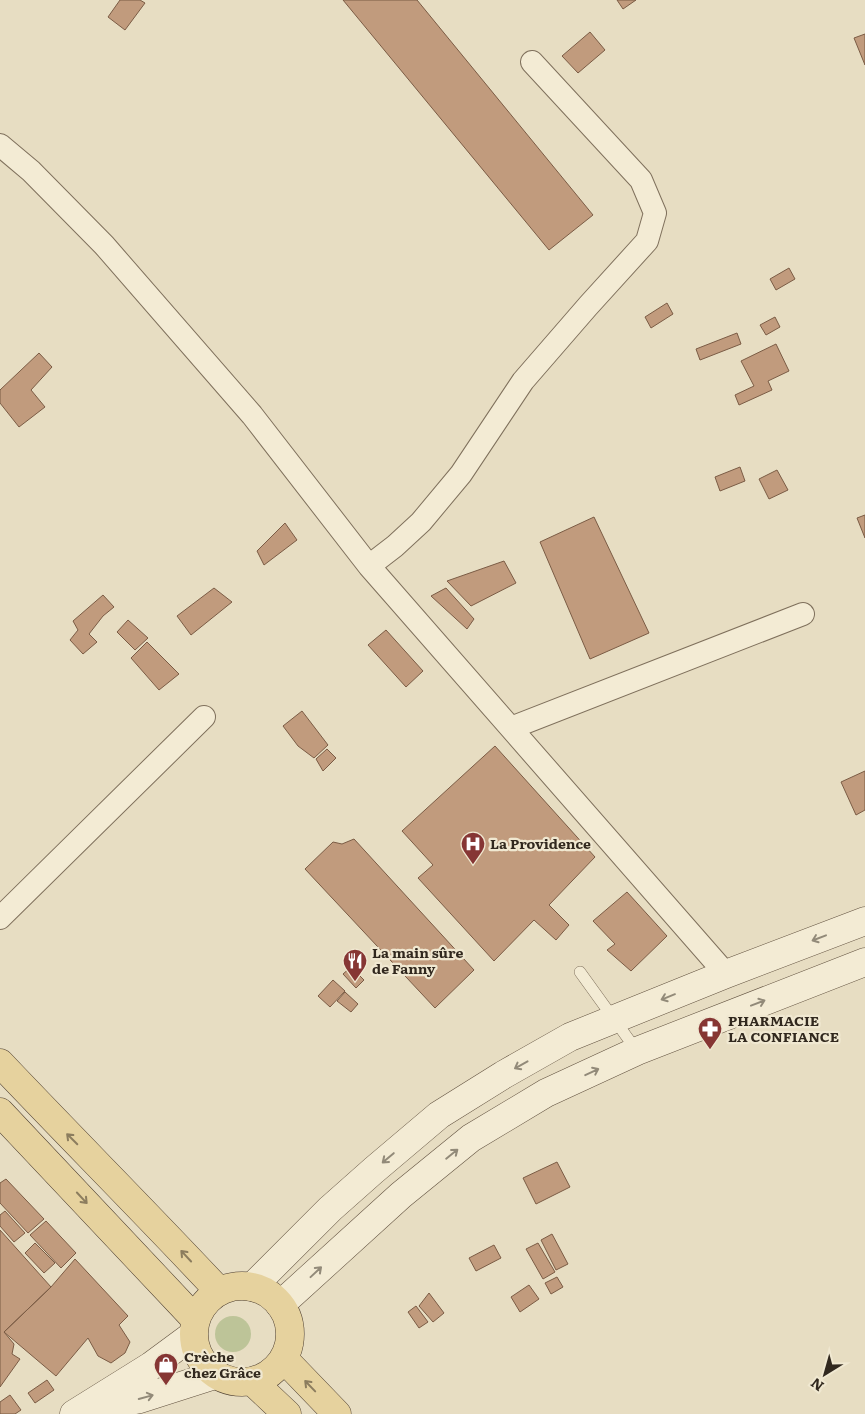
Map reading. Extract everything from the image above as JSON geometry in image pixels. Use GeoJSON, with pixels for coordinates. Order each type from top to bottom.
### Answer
{"type":"FeatureCollection","features":[{"type":"Feature","properties":{"kind":"main road"},"geometry":{"type":"LineString","coordinates":[[0,1062],[219,1291]]}},
{"type":"Feature","properties":{"kind":"main road"},"geometry":{"type":"LineString","coordinates":[[0,1112],[195,1327]]}},
{"type":"Feature","properties":{"kind":"main road"},"geometry":{"type":"LineString","coordinates":[[241,1286],[252,1287],[268,1294],[280,1304],[290,1325],[290,1337],[284,1359],[275,1369],[265,1377],[253,1382],[240,1383],[215,1375],[206,1367],[195,1347],[195,1327],[202,1307],[209,1298],[219,1291],[241,1286]]}},
{"type":"Feature","properties":{"kind":"main road"},"geometry":{"type":"LineString","coordinates":[[284,1359],[336,1414]]}},
{"type":"Feature","properties":{"kind":"main road"},"geometry":{"type":"LineString","coordinates":[[253,1382],[287,1414]]}},
{"type":"Feature","properties":{"kind":"street"},"geometry":{"type":"LineString","coordinates":[[369,566],[395,546],[421,522],[461,474],[523,381],[647,241],[655,214],[640,180],[532,62]]}},
{"type":"Feature","properties":{"kind":"street"},"geometry":{"type":"LineString","coordinates":[[0,145],[31,171],[104,245],[252,415],[369,566],[726,974]]}},
{"type":"Feature","properties":{"kind":"street"},"geometry":{"type":"LineString","coordinates":[[511,728],[803,614]]}},
{"type":"Feature","properties":{"kind":"street"},"geometry":{"type":"LineString","coordinates":[[0,918],[204,717]]}},
{"type":"Feature","properties":{"kind":"street"},"geometry":{"type":"LineString","coordinates":[[252,1287],[330,1208],[439,1116],[503,1075],[570,1037],[726,974],[865,921]]}},
{"type":"Feature","properties":{"kind":"street"},"geometry":{"type":"LineString","coordinates":[[280,1304],[401,1195],[471,1138],[546,1093],[637,1051],[865,962]]}},
{"type":"Feature","properties":{"kind":"street"},"geometry":{"type":"LineString","coordinates":[[78,1412],[151,1366],[195,1327]]}},
{"type":"Feature","properties":{"kind":"street"},"geometry":{"type":"LineString","coordinates":[[78,1412],[140,1399],[215,1375]]}},
{"type":"Feature","properties":{"kind":"lane"},"geometry":{"type":"LineString","coordinates":[[580,972],[637,1051]]}},
{"type":"Feature","properties":{"kind":"green space"},"geometry":{"type":"Polygon","coordinates":[[[233,1316],[245,1322],[251,1334],[245,1346],[233,1352],[221,1346],[215,1334],[221,1322],[233,1316]]]}},
{"type":"Feature","properties":{"kind":"building"},"geometry":{"type":"Polygon","coordinates":[[[120,0],[140,0],[145,3],[125,30],[108,17],[120,0]]]}},
{"type":"Feature","properties":{"kind":"building"},"geometry":{"type":"Polygon","coordinates":[[[343,0],[417,0],[593,215],[549,250],[343,0]]]}},
{"type":"Feature","properties":{"kind":"building"},"geometry":{"type":"Polygon","coordinates":[[[617,0],[636,0],[623,9],[617,0]]]}},
{"type":"Feature","properties":{"kind":"building"},"geometry":{"type":"Polygon","coordinates":[[[590,32],[605,50],[578,73],[562,56],[590,32]]]}},
{"type":"Feature","properties":{"kind":"building"},"geometry":{"type":"Polygon","coordinates":[[[865,34],[865,65],[854,38],[865,34]]]}},
{"type":"Feature","properties":{"kind":"building"},"geometry":{"type":"Polygon","coordinates":[[[789,268],[795,279],[776,290],[770,279],[789,268]]]}},
{"type":"Feature","properties":{"kind":"building"},"geometry":{"type":"Polygon","coordinates":[[[667,303],[673,314],[651,328],[645,317],[667,303]]]}},
{"type":"Feature","properties":{"kind":"building"},"geometry":{"type":"Polygon","coordinates":[[[775,317],[780,327],[766,335],[760,325],[775,317]]]}},
{"type":"Feature","properties":{"kind":"building"},"geometry":{"type":"Polygon","coordinates":[[[737,333],[741,344],[700,360],[696,349],[737,333]]]}},
{"type":"Feature","properties":{"kind":"building"},"geometry":{"type":"Polygon","coordinates":[[[776,344],[789,371],[768,381],[772,390],[739,405],[735,395],[754,386],[741,361],[776,344]]]}},
{"type":"Feature","properties":{"kind":"building"},"geometry":{"type":"Polygon","coordinates":[[[39,353],[52,367],[31,390],[45,407],[19,427],[0,403],[0,390],[39,353]]]}},
{"type":"Feature","properties":{"kind":"building"},"geometry":{"type":"Polygon","coordinates":[[[740,467],[745,481],[720,491],[715,477],[740,467]]]}},
{"type":"Feature","properties":{"kind":"building"},"geometry":{"type":"Polygon","coordinates":[[[777,470],[788,490],[769,499],[759,479],[777,470]]]}},
{"type":"Feature","properties":{"kind":"building"},"geometry":{"type":"Polygon","coordinates":[[[865,515],[865,538],[857,518],[865,515]]]}},
{"type":"Feature","properties":{"kind":"building"},"geometry":{"type":"Polygon","coordinates":[[[594,517],[649,633],[590,659],[540,542],[594,517]]]}},
{"type":"Feature","properties":{"kind":"building"},"geometry":{"type":"Polygon","coordinates":[[[285,523],[297,540],[264,565],[257,551],[285,523]]]}},
{"type":"Feature","properties":{"kind":"building"},"geometry":{"type":"Polygon","coordinates":[[[504,561],[516,583],[471,606],[447,581],[504,561]]]}},
{"type":"Feature","properties":{"kind":"building"},"geometry":{"type":"Polygon","coordinates":[[[214,588],[232,602],[191,635],[177,616],[214,588]]]}},
{"type":"Feature","properties":{"kind":"building"},"geometry":{"type":"Polygon","coordinates":[[[446,588],[474,619],[467,629],[431,596],[446,588]]]}},
{"type":"Feature","properties":{"kind":"building"},"geometry":{"type":"Polygon","coordinates":[[[103,595],[114,607],[103,616],[89,634],[97,642],[83,654],[70,640],[78,630],[73,621],[103,595]]]}},
{"type":"Feature","properties":{"kind":"building"},"geometry":{"type":"Polygon","coordinates":[[[128,620],[148,638],[135,650],[117,632],[128,620]]]}},
{"type":"Feature","properties":{"kind":"building"},"geometry":{"type":"Polygon","coordinates":[[[386,630],[423,671],[406,687],[368,645],[386,630]]]}},
{"type":"Feature","properties":{"kind":"building"},"geometry":{"type":"Polygon","coordinates":[[[147,642],[179,674],[159,690],[131,658],[147,642]]]}},
{"type":"Feature","properties":{"kind":"building"},"geometry":{"type":"Polygon","coordinates":[[[302,711],[328,745],[314,758],[298,746],[283,726],[302,711]]]}},
{"type":"Feature","properties":{"kind":"building"},"geometry":{"type":"Polygon","coordinates":[[[495,746],[595,857],[549,905],[569,925],[556,940],[534,920],[494,961],[418,878],[433,865],[402,831],[495,746]]]}},
{"type":"Feature","properties":{"kind":"building"},"geometry":{"type":"Polygon","coordinates":[[[327,749],[336,758],[323,771],[316,759],[327,749]]]}},
{"type":"Feature","properties":{"kind":"building"},"geometry":{"type":"Polygon","coordinates":[[[865,771],[865,810],[856,815],[841,782],[865,771]]]}},
{"type":"Feature","properties":{"kind":"building"},"geometry":{"type":"Polygon","coordinates":[[[354,839],[474,970],[435,1008],[305,869],[333,842],[342,844],[354,839]]]}},
{"type":"Feature","properties":{"kind":"building"},"geometry":{"type":"Polygon","coordinates":[[[627,892],[667,936],[631,971],[607,950],[615,944],[593,921],[627,892]]]}},
{"type":"Feature","properties":{"kind":"building"},"geometry":{"type":"Polygon","coordinates":[[[351,967],[364,980],[356,988],[343,974],[351,967]]]}},
{"type":"Feature","properties":{"kind":"building"},"geometry":{"type":"Polygon","coordinates":[[[333,980],[345,991],[330,1007],[318,996],[333,980]]]}},
{"type":"Feature","properties":{"kind":"building"},"geometry":{"type":"Polygon","coordinates":[[[345,992],[358,1004],[351,1012],[337,1001],[345,992]]]}},
{"type":"Feature","properties":{"kind":"building"},"geometry":{"type":"Polygon","coordinates":[[[557,1162],[570,1187],[536,1204],[523,1178],[557,1162]]]}},
{"type":"Feature","properties":{"kind":"building"},"geometry":{"type":"Polygon","coordinates":[[[6,1179],[44,1219],[28,1233],[0,1203],[0,1183],[6,1179]]]}},
{"type":"Feature","properties":{"kind":"building"},"geometry":{"type":"Polygon","coordinates":[[[5,1211],[25,1233],[14,1242],[0,1226],[0,1215],[5,1211]]]}},
{"type":"Feature","properties":{"kind":"building"},"geometry":{"type":"Polygon","coordinates":[[[46,1221],[76,1253],[61,1268],[30,1235],[46,1221]]]}},
{"type":"Feature","properties":{"kind":"building"},"geometry":{"type":"Polygon","coordinates":[[[0,1230],[51,1287],[4,1332],[14,1344],[12,1354],[20,1359],[0,1387],[0,1230]]]}},
{"type":"Feature","properties":{"kind":"building"},"geometry":{"type":"Polygon","coordinates":[[[552,1234],[568,1264],[556,1270],[541,1240],[552,1234]]]}},
{"type":"Feature","properties":{"kind":"building"},"geometry":{"type":"Polygon","coordinates":[[[35,1243],[55,1263],[44,1273],[25,1253],[35,1243]]]}},
{"type":"Feature","properties":{"kind":"building"},"geometry":{"type":"Polygon","coordinates":[[[538,1243],[555,1272],[543,1279],[526,1249],[538,1243]]]}},
{"type":"Feature","properties":{"kind":"building"},"geometry":{"type":"Polygon","coordinates":[[[494,1245],[501,1258],[476,1271],[469,1258],[494,1245]]]}},
{"type":"Feature","properties":{"kind":"building"},"geometry":{"type":"Polygon","coordinates":[[[75,1259],[128,1316],[119,1325],[130,1342],[125,1353],[111,1363],[98,1356],[88,1338],[56,1376],[4,1332],[51,1287],[75,1259]]]}},
{"type":"Feature","properties":{"kind":"building"},"geometry":{"type":"Polygon","coordinates":[[[557,1277],[563,1287],[551,1294],[545,1283],[557,1277]]]}},
{"type":"Feature","properties":{"kind":"building"},"geometry":{"type":"Polygon","coordinates":[[[529,1285],[539,1299],[520,1312],[511,1297],[529,1285]]]}},
{"type":"Feature","properties":{"kind":"building"},"geometry":{"type":"Polygon","coordinates":[[[429,1293],[444,1313],[433,1322],[419,1306],[429,1293]]]}},
{"type":"Feature","properties":{"kind":"building"},"geometry":{"type":"Polygon","coordinates":[[[416,1306],[428,1322],[419,1328],[408,1312],[416,1306]]]}},
{"type":"Feature","properties":{"kind":"building"},"geometry":{"type":"Polygon","coordinates":[[[47,1380],[54,1390],[35,1403],[28,1393],[47,1380]]]}},
{"type":"Feature","properties":{"kind":"building"},"geometry":{"type":"Polygon","coordinates":[[[10,1395],[21,1410],[15,1414],[0,1414],[0,1402],[10,1395]]]}},
{"type":"Feature","properties":{"kind":"place","name":"La Providence"},"geometry":{"type":"Point","coordinates":[473,865]}},
{"type":"Feature","properties":{"kind":"place","name":"La main sûre de Fanny"},"geometry":{"type":"Point","coordinates":[355,982]}},
{"type":"Feature","properties":{"kind":"place","name":"PHARMACIE LA CONFIANCE"},"geometry":{"type":"Point","coordinates":[710,1050]}},
{"type":"Feature","properties":{"kind":"place","name":"Crèche chez Grâce"},"geometry":{"type":"Point","coordinates":[166,1386]}}]}
